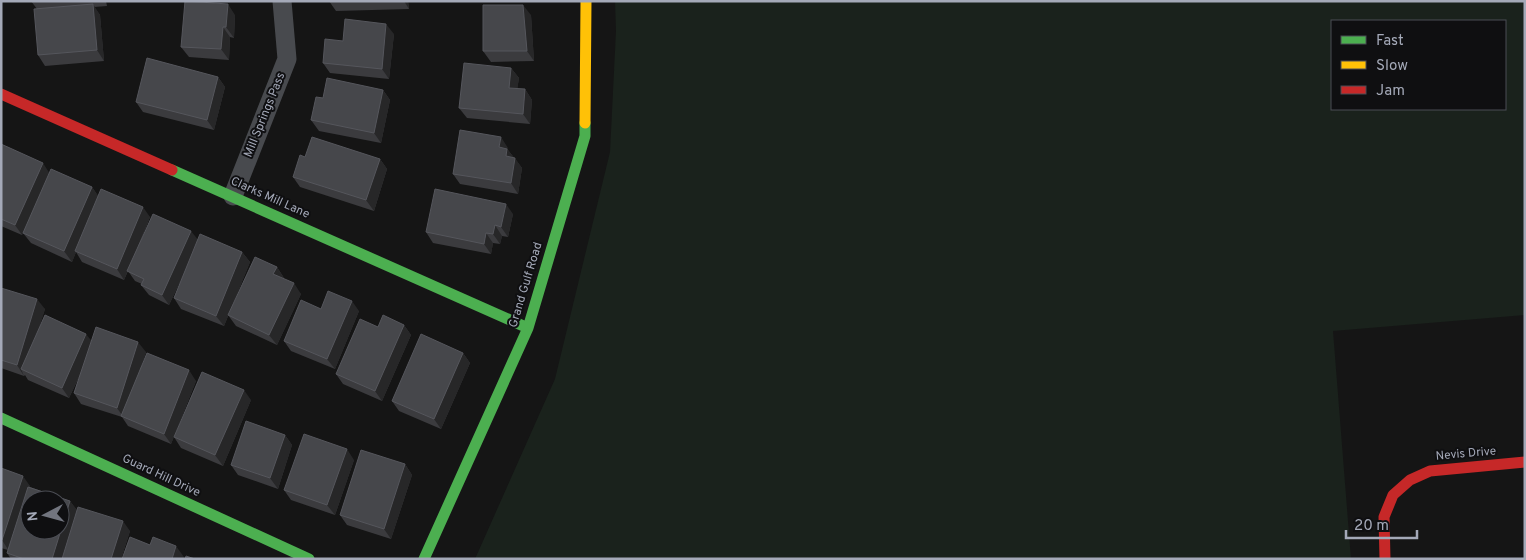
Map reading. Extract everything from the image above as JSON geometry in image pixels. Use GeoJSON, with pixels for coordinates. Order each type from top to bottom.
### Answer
{"type":"FeatureCollection","features":[{"type":"Feature","properties":{"kind":"street","name":"Mill Springs Pass"},"geometry":{"type":"LineString","coordinates":[[233,196],[287,59],[282,1]]}},
{"type":"Feature","properties":{"kind":"street","name":"Grand Gulf Road"},"geometry":{"type":"LineString","coordinates":[[424,559],[528,328],[585,136],[586,1]]}},
{"type":"Feature","properties":{"kind":"street","name":"Clarks Mill Lane"},"geometry":{"type":"LineString","coordinates":[[1,94],[528,328]]}},
{"type":"Feature","properties":{"kind":"street","name":"Guard Hill Drive"},"geometry":{"type":"LineString","coordinates":[[1,418],[309,559]]}},
{"type":"Feature","properties":{"kind":"street","name":"Nevis Drive"},"geometry":{"type":"LineString","coordinates":[[1385,559],[1384,517],[1393,496],[1410,480],[1430,471],[1525,462]]}},
{"type":"Feature","properties":{"kind":"shaded area"},"geometry":{"type":"Polygon","coordinates":[[[615,1],[1525,1],[1525,315],[1333,331],[1351,559],[475,559],[555,379],[610,152],[616,31],[615,1]]]}},
{"type":"Feature","properties":{"kind":"building"},"geometry":{"type":"Polygon","coordinates":[[[185,1],[228,4],[226,27],[223,27],[221,49],[181,47],[185,1]]]}},
{"type":"Feature","properties":{"kind":"building"},"geometry":{"type":"Polygon","coordinates":[[[93,4],[97,50],[38,55],[34,9],[93,4]]]}},
{"type":"Feature","properties":{"kind":"building"},"geometry":{"type":"Polygon","coordinates":[[[483,5],[523,5],[527,51],[483,51],[483,5]]]}},
{"type":"Feature","properties":{"kind":"building"},"geometry":{"type":"Polygon","coordinates":[[[345,19],[386,24],[382,69],[323,63],[325,39],[343,41],[345,19]]]}},
{"type":"Feature","properties":{"kind":"building"},"geometry":{"type":"Polygon","coordinates":[[[147,58],[218,77],[207,120],[136,102],[147,58]]]}},
{"type":"Feature","properties":{"kind":"building"},"geometry":{"type":"Polygon","coordinates":[[[464,63],[511,68],[509,88],[525,89],[523,114],[459,108],[464,63]]]}},
{"type":"Feature","properties":{"kind":"building"},"geometry":{"type":"Polygon","coordinates":[[[327,78],[383,90],[374,133],[311,120],[316,97],[323,98],[327,78]]]}},
{"type":"Feature","properties":{"kind":"building"},"geometry":{"type":"Polygon","coordinates":[[[460,130],[501,137],[499,147],[507,149],[506,156],[515,158],[511,183],[453,174],[460,130]]]}},
{"type":"Feature","properties":{"kind":"building"},"geometry":{"type":"Polygon","coordinates":[[[312,137],[380,159],[366,200],[293,177],[300,155],[305,157],[312,137]]]}},
{"type":"Feature","properties":{"kind":"building"},"geometry":{"type":"Polygon","coordinates":[[[1,144],[43,163],[15,225],[1,219],[1,144]]]}},
{"type":"Feature","properties":{"kind":"building"},"geometry":{"type":"Polygon","coordinates":[[[51,169],[92,187],[64,251],[23,233],[51,169]]]}},
{"type":"Feature","properties":{"kind":"building"},"geometry":{"type":"Polygon","coordinates":[[[101,189],[143,207],[117,269],[75,251],[101,189]]]}},
{"type":"Feature","properties":{"kind":"building"},"geometry":{"type":"Polygon","coordinates":[[[435,189],[506,204],[501,227],[495,225],[493,234],[486,233],[484,244],[426,232],[435,189]]]}},
{"type":"Feature","properties":{"kind":"building"},"geometry":{"type":"Polygon","coordinates":[[[153,214],[191,231],[162,295],[141,285],[144,279],[127,271],[153,214]]]}},
{"type":"Feature","properties":{"kind":"building"},"geometry":{"type":"Polygon","coordinates":[[[200,234],[242,252],[216,316],[174,298],[200,234]]]}},
{"type":"Feature","properties":{"kind":"building"},"geometry":{"type":"Polygon","coordinates":[[[255,257],[277,267],[273,274],[294,283],[269,335],[228,315],[255,257]]]}},
{"type":"Feature","properties":{"kind":"building"},"geometry":{"type":"Polygon","coordinates":[[[1,288],[37,299],[17,365],[1,360],[1,288]]]}},
{"type":"Feature","properties":{"kind":"building"},"geometry":{"type":"Polygon","coordinates":[[[328,291],[352,301],[327,359],[284,341],[301,300],[321,309],[328,291]]]}},
{"type":"Feature","properties":{"kind":"building"},"geometry":{"type":"Polygon","coordinates":[[[45,315],[86,334],[62,388],[21,369],[45,315]]]}},
{"type":"Feature","properties":{"kind":"building"},"geometry":{"type":"Polygon","coordinates":[[[383,315],[404,325],[375,391],[336,374],[360,319],[378,327],[383,315]]]}},
{"type":"Feature","properties":{"kind":"building"},"geometry":{"type":"Polygon","coordinates":[[[96,327],[138,342],[117,408],[74,393],[96,327]]]}},
{"type":"Feature","properties":{"kind":"building"},"geometry":{"type":"Polygon","coordinates":[[[421,334],[463,353],[434,419],[392,401],[421,334]]]}},
{"type":"Feature","properties":{"kind":"building"},"geometry":{"type":"Polygon","coordinates":[[[147,353],[189,370],[164,434],[121,416],[147,353]]]}},
{"type":"Feature","properties":{"kind":"building"},"geometry":{"type":"Polygon","coordinates":[[[202,372],[244,390],[215,455],[174,437],[202,372]]]}},
{"type":"Feature","properties":{"kind":"building"},"geometry":{"type":"Polygon","coordinates":[[[246,421],[285,435],[270,478],[231,465],[246,421]]]}},
{"type":"Feature","properties":{"kind":"building"},"geometry":{"type":"Polygon","coordinates":[[[304,434],[347,449],[327,505],[284,490],[304,434]]]}},
{"type":"Feature","properties":{"kind":"building"},"geometry":{"type":"Polygon","coordinates":[[[361,450],[405,464],[384,529],[340,515],[361,450]]]}},
{"type":"Feature","properties":{"kind":"building"},"geometry":{"type":"Polygon","coordinates":[[[1,468],[23,476],[2,540],[1,540],[1,468]]]}},
{"type":"Feature","properties":{"kind":"building"},"geometry":{"type":"Polygon","coordinates":[[[78,507],[123,521],[111,559],[62,559],[68,540],[70,540],[70,533],[78,507]]]}},
{"type":"Feature","properties":{"kind":"building"},"geometry":{"type":"Polygon","coordinates":[[[20,512],[20,540],[58,540],[52,559],[24,559],[7,553],[20,512]]]}},
{"type":"Feature","properties":{"kind":"building"},"geometry":{"type":"Polygon","coordinates":[[[130,537],[150,545],[153,537],[176,546],[172,559],[122,559],[130,537]]]}},
{"type":"Feature","properties":{"kind":"traffic: fast"},"geometry":{"type":"LineString","coordinates":[[424,559],[528,328],[585,136],[585,123]]}},
{"type":"Feature","properties":{"kind":"traffic: fast"},"geometry":{"type":"LineString","coordinates":[[172,170],[528,328]]}},
{"type":"Feature","properties":{"kind":"traffic: fast"},"geometry":{"type":"LineString","coordinates":[[1,418],[309,559]]}},
{"type":"Feature","properties":{"kind":"traffic: slow"},"geometry":{"type":"LineString","coordinates":[[585,123],[586,1]]}},
{"type":"Feature","properties":{"kind":"traffic: jam"},"geometry":{"type":"LineString","coordinates":[[1,94],[172,170]]}},
{"type":"Feature","properties":{"kind":"traffic: jam"},"geometry":{"type":"LineString","coordinates":[[1385,559],[1384,517],[1393,495],[1410,480],[1430,471],[1525,462]]}}]}
